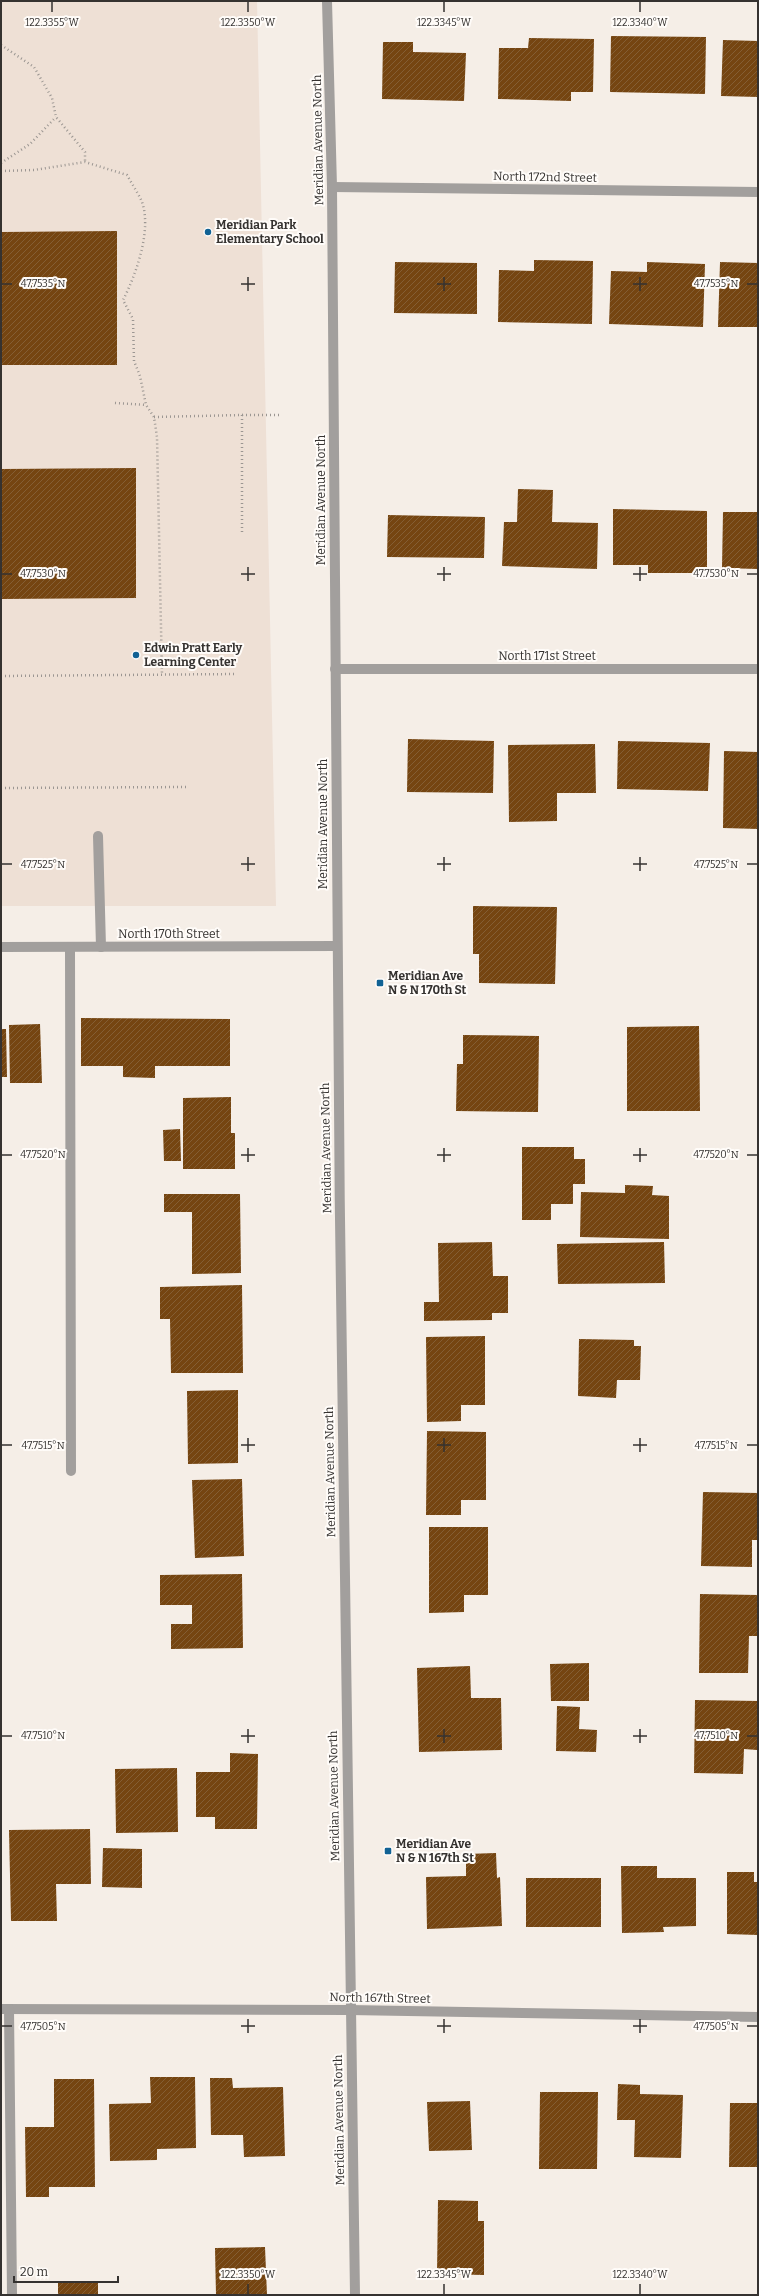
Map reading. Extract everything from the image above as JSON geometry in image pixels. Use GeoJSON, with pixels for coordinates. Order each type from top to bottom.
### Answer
{"type":"FeatureCollection","features":[{"type":"Feature","properties":{"kind":"street","name":"Meridian Avenue North"},"geometry":{"type":"LineString","coordinates":[[328,1],[332,187],[336,946],[349,2010],[355,2295]]}},
{"type":"Feature","properties":{"kind":"street","name":"North 172nd Street"},"geometry":{"type":"LineString","coordinates":[[332,187],[758,192]]}},
{"type":"Feature","properties":{"kind":"street","name":"North 171st Street"},"geometry":{"type":"LineString","coordinates":[[335,669],[758,669]]}},
{"type":"Feature","properties":{"kind":"street"},"geometry":{"type":"LineString","coordinates":[[98,836],[101,947]]}},
{"type":"Feature","properties":{"kind":"street","name":"North 170th Street"},"geometry":{"type":"LineString","coordinates":[[1,947],[336,946]]}},
{"type":"Feature","properties":{"kind":"street"},"geometry":{"type":"LineString","coordinates":[[70,947],[71,1471]]}},
{"type":"Feature","properties":{"kind":"street"},"geometry":{"type":"LineString","coordinates":[[5,2009],[12,2295]]}},
{"type":"Feature","properties":{"kind":"street","name":"North 167th Street"},"geometry":{"type":"LineString","coordinates":[[5,2009],[349,2010],[758,2017]]}},
{"type":"Feature","properties":{"kind":"path"},"geometry":{"type":"LineString","coordinates":[[1,45],[34,67],[52,98],[56,117],[84,152],[84,162]]}},
{"type":"Feature","properties":{"kind":"path"},"geometry":{"type":"LineString","coordinates":[[1,163],[30,144],[56,117]]}},
{"type":"Feature","properties":{"kind":"path"},"geometry":{"type":"LineString","coordinates":[[1,171],[34,170],[84,162],[127,176],[142,203],[145,225],[141,250],[132,282],[123,300],[133,319],[134,361],[140,376],[146,405],[154,416],[157,438],[162,675]]}},
{"type":"Feature","properties":{"kind":"path"},"geometry":{"type":"LineString","coordinates":[[116,403],[146,405]]}},
{"type":"Feature","properties":{"kind":"path"},"geometry":{"type":"LineString","coordinates":[[242,415],[242,533]]}},
{"type":"Feature","properties":{"kind":"path"},"geometry":{"type":"LineString","coordinates":[[154,416],[281,415]]}},
{"type":"Feature","properties":{"kind":"path"},"geometry":{"type":"LineString","coordinates":[[1,676],[237,674]]}},
{"type":"Feature","properties":{"kind":"path"},"geometry":{"type":"LineString","coordinates":[[1,788],[189,787]]}},
{"type":"Feature","properties":{"kind":"shaded area","name":"Edwin Pratt Early Learning Center"},"geometry":{"type":"Polygon","coordinates":[[[1,1],[257,1],[276,906],[1,906],[1,1]]]}},
{"type":"Feature","properties":{"kind":"building"},"geometry":{"type":"Polygon","coordinates":[[[611,36],[706,37],[705,94],[610,92],[611,36]]]}},
{"type":"Feature","properties":{"kind":"building"},"geometry":{"type":"Polygon","coordinates":[[[529,38],[594,39],[593,92],[571,92],[571,101],[498,99],[499,48],[528,48],[529,38]]]}},
{"type":"Feature","properties":{"kind":"building"},"geometry":{"type":"Polygon","coordinates":[[[723,40],[758,41],[758,97],[721,96],[723,40]]]}},
{"type":"Feature","properties":{"kind":"building"},"geometry":{"type":"Polygon","coordinates":[[[383,42],[413,42],[413,52],[466,53],[464,101],[382,99],[383,42]]]}},
{"type":"Feature","properties":{"kind":"building"},"geometry":{"type":"Polygon","coordinates":[[[117,231],[117,365],[1,365],[1,232],[117,231]]]}},
{"type":"Feature","properties":{"kind":"building"},"geometry":{"type":"Polygon","coordinates":[[[534,260],[593,261],[592,324],[498,322],[499,270],[534,271],[534,260]]]}},
{"type":"Feature","properties":{"kind":"building"},"geometry":{"type":"Polygon","coordinates":[[[395,262],[477,263],[477,314],[394,313],[395,262]]]}},
{"type":"Feature","properties":{"kind":"building"},"geometry":{"type":"Polygon","coordinates":[[[647,262],[705,264],[703,327],[609,324],[611,271],[647,272],[647,262]]]}},
{"type":"Feature","properties":{"kind":"building"},"geometry":{"type":"Polygon","coordinates":[[[720,262],[758,263],[758,327],[718,327],[720,262]]]}},
{"type":"Feature","properties":{"kind":"building"},"geometry":{"type":"Polygon","coordinates":[[[136,468],[136,598],[1,599],[1,469],[136,468]]]}},
{"type":"Feature","properties":{"kind":"building"},"geometry":{"type":"Polygon","coordinates":[[[518,489],[553,490],[552,522],[598,523],[597,569],[502,566],[504,522],[517,522],[518,489]]]}},
{"type":"Feature","properties":{"kind":"building"},"geometry":{"type":"Polygon","coordinates":[[[613,509],[707,511],[707,573],[648,573],[648,565],[613,565],[613,509]]]}},
{"type":"Feature","properties":{"kind":"building"},"geometry":{"type":"Polygon","coordinates":[[[723,512],[758,512],[758,569],[722,568],[723,512]]]}},
{"type":"Feature","properties":{"kind":"building"},"geometry":{"type":"Polygon","coordinates":[[[388,515],[485,517],[484,558],[387,557],[388,515]]]}},
{"type":"Feature","properties":{"kind":"building"},"geometry":{"type":"Polygon","coordinates":[[[408,739],[494,741],[493,793],[407,792],[408,739]]]}},
{"type":"Feature","properties":{"kind":"building"},"geometry":{"type":"Polygon","coordinates":[[[618,741],[710,743],[708,791],[617,789],[618,741]]]}},
{"type":"Feature","properties":{"kind":"building"},"geometry":{"type":"Polygon","coordinates":[[[595,744],[596,793],[557,793],[557,821],[509,822],[508,745],[595,744]]]}},
{"type":"Feature","properties":{"kind":"building"},"geometry":{"type":"Polygon","coordinates":[[[724,751],[758,752],[758,829],[723,828],[724,751]]]}},
{"type":"Feature","properties":{"kind":"building"},"geometry":{"type":"Polygon","coordinates":[[[473,906],[557,907],[555,984],[479,983],[479,954],[473,954],[473,906]]]}},
{"type":"Feature","properties":{"kind":"building"},"geometry":{"type":"Polygon","coordinates":[[[81,1018],[230,1019],[230,1066],[155,1066],[155,1078],[123,1077],[123,1066],[81,1066],[81,1018]]]}},
{"type":"Feature","properties":{"kind":"building"},"geometry":{"type":"Polygon","coordinates":[[[40,1024],[42,1083],[10,1083],[9,1025],[40,1024]]]}},
{"type":"Feature","properties":{"kind":"building"},"geometry":{"type":"Polygon","coordinates":[[[699,1026],[700,1111],[627,1111],[627,1027],[699,1026]]]}},
{"type":"Feature","properties":{"kind":"building"},"geometry":{"type":"Polygon","coordinates":[[[1,1029],[6,1029],[7,1077],[1,1077],[1,1029]]]}},
{"type":"Feature","properties":{"kind":"building"},"geometry":{"type":"Polygon","coordinates":[[[463,1035],[539,1036],[538,1112],[456,1111],[457,1064],[463,1064],[463,1035]]]}},
{"type":"Feature","properties":{"kind":"building"},"geometry":{"type":"Polygon","coordinates":[[[231,1097],[231,1133],[235,1133],[235,1169],[183,1169],[183,1098],[231,1097]]]}},
{"type":"Feature","properties":{"kind":"building"},"geometry":{"type":"Polygon","coordinates":[[[180,1129],[181,1161],[164,1161],[163,1130],[180,1129]]]}},
{"type":"Feature","properties":{"kind":"building"},"geometry":{"type":"Polygon","coordinates":[[[522,1147],[574,1147],[574,1159],[585,1159],[585,1184],[573,1184],[573,1204],[551,1204],[551,1220],[522,1220],[522,1147]]]}},
{"type":"Feature","properties":{"kind":"building"},"geometry":{"type":"Polygon","coordinates":[[[625,1185],[653,1186],[652,1195],[669,1196],[669,1239],[580,1237],[581,1192],[625,1193],[625,1185]]]}},
{"type":"Feature","properties":{"kind":"building"},"geometry":{"type":"Polygon","coordinates":[[[164,1194],[240,1194],[241,1273],[192,1274],[192,1212],[164,1212],[164,1194]]]}},
{"type":"Feature","properties":{"kind":"building"},"geometry":{"type":"Polygon","coordinates":[[[492,1242],[493,1276],[508,1276],[508,1313],[492,1313],[492,1320],[424,1321],[424,1302],[439,1302],[438,1243],[492,1242]]]}},
{"type":"Feature","properties":{"kind":"building"},"geometry":{"type":"Polygon","coordinates":[[[664,1242],[665,1283],[558,1284],[557,1244],[664,1242]]]}},
{"type":"Feature","properties":{"kind":"building"},"geometry":{"type":"Polygon","coordinates":[[[242,1285],[243,1373],[171,1373],[170,1319],[160,1319],[160,1287],[242,1285]]]}},
{"type":"Feature","properties":{"kind":"building"},"geometry":{"type":"Polygon","coordinates":[[[485,1336],[485,1405],[461,1405],[461,1421],[427,1422],[426,1337],[485,1336]]]}},
{"type":"Feature","properties":{"kind":"building"},"geometry":{"type":"Polygon","coordinates":[[[579,1339],[634,1340],[634,1346],[641,1346],[640,1380],[617,1380],[616,1398],[578,1396],[579,1339]]]}},
{"type":"Feature","properties":{"kind":"building"},"geometry":{"type":"Polygon","coordinates":[[[238,1390],[238,1463],[188,1464],[187,1391],[238,1390]]]}},
{"type":"Feature","properties":{"kind":"building"},"geometry":{"type":"Polygon","coordinates":[[[427,1431],[486,1432],[486,1500],[461,1500],[461,1515],[426,1515],[427,1431]]]}},
{"type":"Feature","properties":{"kind":"building"},"geometry":{"type":"Polygon","coordinates":[[[242,1479],[244,1556],[195,1558],[192,1480],[242,1479]]]}},
{"type":"Feature","properties":{"kind":"building"},"geometry":{"type":"Polygon","coordinates":[[[703,1492],[758,1493],[758,1540],[752,1540],[752,1567],[701,1566],[703,1492]]]}},
{"type":"Feature","properties":{"kind":"building"},"geometry":{"type":"Polygon","coordinates":[[[429,1527],[488,1527],[488,1595],[464,1595],[464,1612],[429,1613],[429,1527]]]}},
{"type":"Feature","properties":{"kind":"building"},"geometry":{"type":"Polygon","coordinates":[[[242,1574],[243,1648],[171,1649],[171,1624],[192,1624],[192,1605],[160,1605],[160,1575],[242,1574]]]}},
{"type":"Feature","properties":{"kind":"building"},"geometry":{"type":"Polygon","coordinates":[[[700,1594],[758,1595],[758,1636],[749,1636],[748,1673],[699,1673],[700,1594]]]}},
{"type":"Feature","properties":{"kind":"building"},"geometry":{"type":"Polygon","coordinates":[[[589,1663],[589,1701],[551,1701],[550,1664],[589,1663]]]}},
{"type":"Feature","properties":{"kind":"building"},"geometry":{"type":"Polygon","coordinates":[[[470,1666],[471,1698],[501,1698],[502,1750],[419,1752],[417,1668],[470,1666]]]}},
{"type":"Feature","properties":{"kind":"building"},"geometry":{"type":"Polygon","coordinates":[[[695,1700],[758,1701],[757,1750],[744,1749],[743,1774],[694,1773],[695,1700]]]}},
{"type":"Feature","properties":{"kind":"building"},"geometry":{"type":"Polygon","coordinates":[[[557,1706],[580,1707],[579,1729],[597,1730],[596,1752],[556,1751],[557,1706]]]}},
{"type":"Feature","properties":{"kind":"building"},"geometry":{"type":"Polygon","coordinates":[[[230,1753],[258,1754],[257,1829],[215,1829],[215,1817],[196,1817],[196,1772],[230,1772],[230,1753]]]}},
{"type":"Feature","properties":{"kind":"building"},"geometry":{"type":"Polygon","coordinates":[[[177,1768],[178,1832],[116,1833],[115,1769],[177,1768]]]}},
{"type":"Feature","properties":{"kind":"building"},"geometry":{"type":"Polygon","coordinates":[[[90,1829],[91,1884],[56,1884],[57,1921],[11,1921],[9,1830],[90,1829]]]}},
{"type":"Feature","properties":{"kind":"building"},"geometry":{"type":"Polygon","coordinates":[[[103,1848],[142,1849],[142,1888],[102,1887],[103,1848]]]}},
{"type":"Feature","properties":{"kind":"building"},"geometry":{"type":"Polygon","coordinates":[[[496,1853],[497,1878],[500,1877],[502,1926],[427,1929],[426,1877],[466,1876],[466,1854],[496,1853]]]}},
{"type":"Feature","properties":{"kind":"building"},"geometry":{"type":"Polygon","coordinates":[[[621,1866],[657,1866],[657,1878],[696,1878],[696,1926],[663,1927],[664,1932],[622,1933],[621,1866]]]}},
{"type":"Feature","properties":{"kind":"building"},"geometry":{"type":"Polygon","coordinates":[[[727,1872],[754,1872],[754,1882],[758,1882],[758,1935],[727,1934],[727,1872]]]}},
{"type":"Feature","properties":{"kind":"building"},"geometry":{"type":"Polygon","coordinates":[[[526,1878],[601,1878],[601,1927],[526,1927],[526,1878]]]}},
{"type":"Feature","properties":{"kind":"building"},"geometry":{"type":"Polygon","coordinates":[[[150,2077],[195,2077],[196,2148],[157,2149],[157,2160],[110,2161],[109,2104],[151,2103],[150,2077]]]}},
{"type":"Feature","properties":{"kind":"building"},"geometry":{"type":"Polygon","coordinates":[[[210,2078],[232,2078],[233,2088],[283,2087],[285,2156],[244,2157],[243,2135],[211,2135],[210,2078]]]}},
{"type":"Feature","properties":{"kind":"building"},"geometry":{"type":"Polygon","coordinates":[[[54,2079],[94,2079],[95,2187],[49,2187],[49,2197],[26,2197],[25,2127],[54,2127],[54,2079]]]}},
{"type":"Feature","properties":{"kind":"building"},"geometry":{"type":"Polygon","coordinates":[[[618,2084],[640,2085],[640,2094],[683,2095],[681,2158],[634,2157],[635,2120],[617,2120],[618,2084]]]}},
{"type":"Feature","properties":{"kind":"building"},"geometry":{"type":"Polygon","coordinates":[[[540,2092],[598,2092],[597,2169],[539,2169],[540,2092]]]}},
{"type":"Feature","properties":{"kind":"building"},"geometry":{"type":"Polygon","coordinates":[[[470,2101],[472,2150],[429,2151],[427,2102],[470,2101]]]}},
{"type":"Feature","properties":{"kind":"building"},"geometry":{"type":"Polygon","coordinates":[[[730,2103],[758,2103],[758,2167],[729,2167],[730,2103]]]}},
{"type":"Feature","properties":{"kind":"building"},"geometry":{"type":"Polygon","coordinates":[[[438,2200],[478,2201],[478,2221],[484,2221],[484,2275],[437,2274],[438,2200]]]}},
{"type":"Feature","properties":{"kind":"building"},"geometry":{"type":"Polygon","coordinates":[[[265,2247],[267,2295],[216,2295],[215,2248],[265,2247]]]}},
{"type":"Feature","properties":{"kind":"building"},"geometry":{"type":"Polygon","coordinates":[[[58,2283],[98,2283],[98,2295],[58,2295],[58,2283]]]}},
{"type":"Feature","properties":{"kind":"place","name":"Meridian Park Elementary School"},"geometry":{"type":"Point","coordinates":[208,232]}},
{"type":"Feature","properties":{"kind":"place","name":"Edwin Pratt Early Learning Center"},"geometry":{"type":"Point","coordinates":[136,655]}},
{"type":"Feature","properties":{"kind":"place","name":"Meridian Ave N & N 170th St"},"geometry":{"type":"Point","coordinates":[380,983]}},
{"type":"Feature","properties":{"kind":"place","name":"Meridian Ave N & N 167th St"},"geometry":{"type":"Point","coordinates":[388,1851]}}]}
